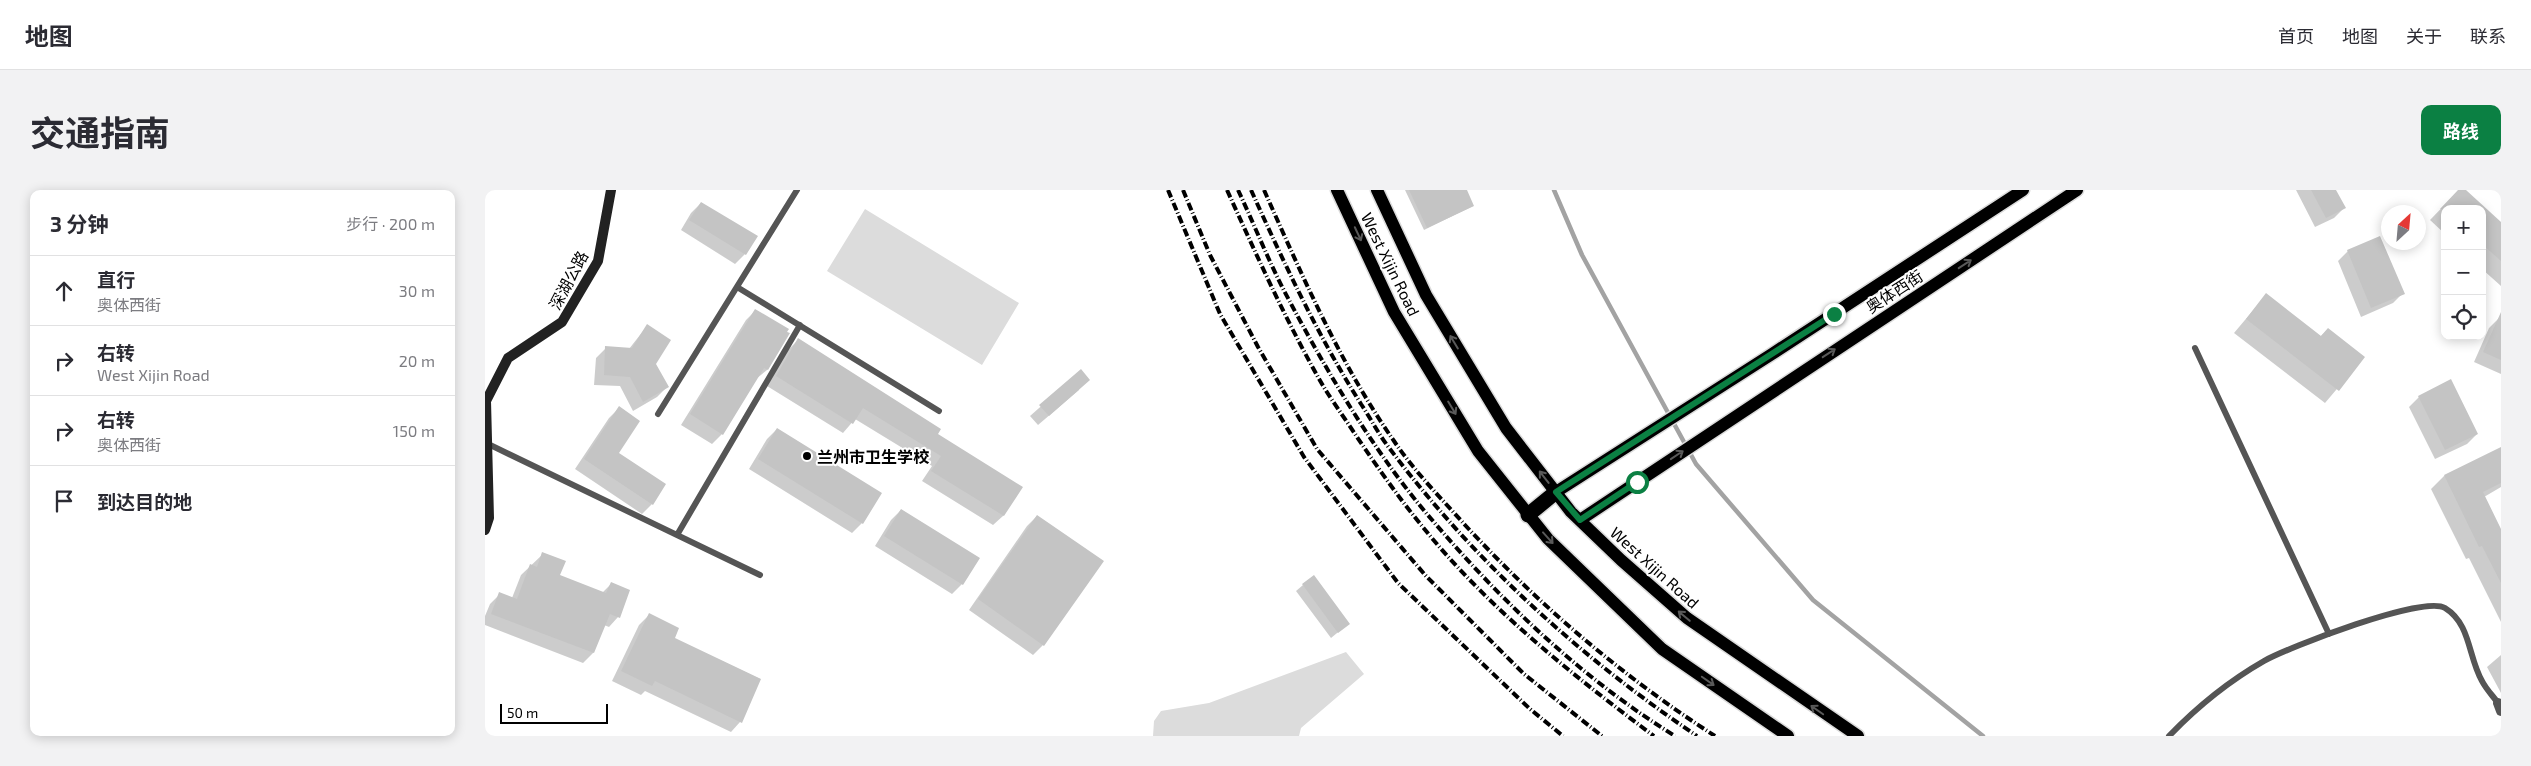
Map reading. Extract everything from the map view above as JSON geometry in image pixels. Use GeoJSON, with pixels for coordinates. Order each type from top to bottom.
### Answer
{"type":"FeatureCollection","features":[{"type":"Feature","properties":{"kind":"highway"},"geometry":{"type":"LineString","coordinates":[[1528,515],[1556,492]]}},
{"type":"Feature","properties":{"kind":"main road","name":"深湖公路"},"geometry":{"type":"LineString","coordinates":[[485,530],[489,518],[486,491],[486,401],[508,358],[562,322],[598,262],[611,190]]}},
{"type":"Feature","properties":{"kind":"main road","name":"West Xijin Road"},"geometry":{"type":"LineString","coordinates":[[1337,190],[1394,312],[1478,451],[1547,539],[1662,649],[1788,736]]}},
{"type":"Feature","properties":{"kind":"main road","name":"West Xijin Road"},"geometry":{"type":"LineString","coordinates":[[1377,190],[1426,294],[1506,428],[1580,520],[1687,618],[1858,736]]}},
{"type":"Feature","properties":{"kind":"main road","name":"奥体西街"},"geometry":{"type":"LineString","coordinates":[[1556,492],[2023,190]]}},
{"type":"Feature","properties":{"kind":"main road","name":"奥体西街"},"geometry":{"type":"LineString","coordinates":[[1580,520],[1788,380],[2077,190]]}},
{"type":"Feature","properties":{"kind":"lane"},"geometry":{"type":"LineString","coordinates":[[658,414],[797,190]]}},
{"type":"Feature","properties":{"kind":"lane"},"geometry":{"type":"LineString","coordinates":[[737,287],[939,411]]}},
{"type":"Feature","properties":{"kind":"lane"},"geometry":{"type":"LineString","coordinates":[[677,535],[800,325]]}},
{"type":"Feature","properties":{"kind":"lane"},"geometry":{"type":"LineString","coordinates":[[2195,348],[2329,634]]}},
{"type":"Feature","properties":{"kind":"lane"},"geometry":{"type":"LineString","coordinates":[[486,443],[760,575]]}},
{"type":"Feature","properties":{"kind":"lane"},"geometry":{"type":"LineString","coordinates":[[2169,736],[2195,708],[2265,660],[2329,634],[2420,606],[2443,607],[2460,620],[2481,681],[2499,707]]}},
{"type":"Feature","properties":{"kind":"shaded area"},"geometry":{"type":"Polygon","coordinates":[[[865,209],[1019,303],[982,365],[827,271],[865,209]]]}},
{"type":"Feature","properties":{"kind":"shaded area"},"geometry":{"type":"Polygon","coordinates":[[[1346,652],[1364,674],[1301,728],[1299,736],[1153,736],[1154,721],[1161,711],[1209,703],[1346,652]]]}},
{"type":"Feature","properties":{"kind":"building"},"geometry":{"type":"Polygon","coordinates":[[[1409,190],[1467,190],[1474,206],[1427,228],[1409,190]]]}},
{"type":"Feature","properties":{"kind":"building"},"geometry":{"type":"Polygon","coordinates":[[[2311,190],[2336,190],[2346,208],[2326,218],[2311,190]]]}},
{"type":"Feature","properties":{"kind":"building"},"geometry":{"type":"Polygon","coordinates":[[[2458,190],[2466,190],[2482,205],[2444,205],[2458,190]]]}},
{"type":"Feature","properties":{"kind":"building"},"geometry":{"type":"Polygon","coordinates":[[[701,202],[758,236],[746,255],[689,220],[701,202]]]}},
{"type":"Feature","properties":{"kind":"building"},"geometry":{"type":"Polygon","coordinates":[[[2486,208],[2501,222],[2501,261],[2486,248],[2486,208]]]}},
{"type":"Feature","properties":{"kind":"building"},"geometry":{"type":"Polygon","coordinates":[[[2380,236],[2381,250],[2386,250],[2405,294],[2371,308],[2347,250],[2380,236]]]}},
{"type":"Feature","properties":{"kind":"building"},"geometry":{"type":"Polygon","coordinates":[[[2266,293],[2321,336],[2328,328],[2365,357],[2339,391],[2246,319],[2266,293]]]}},
{"type":"Feature","properties":{"kind":"building"},"geometry":{"type":"Polygon","coordinates":[[[755,309],[789,329],[787,332],[790,333],[768,370],[764,368],[723,435],[690,414],[755,309]]]}},
{"type":"Feature","properties":{"kind":"building"},"geometry":{"type":"Polygon","coordinates":[[[2501,312],[2501,360],[2483,352],[2501,312]]]}},
{"type":"Feature","properties":{"kind":"building"},"geometry":{"type":"Polygon","coordinates":[[[647,324],[671,340],[656,364],[669,387],[643,402],[630,377],[604,375],[605,346],[632,348],[647,324]]]}},
{"type":"Feature","properties":{"kind":"building"},"geometry":{"type":"Polygon","coordinates":[[[798,338],[941,429],[938,434],[1023,487],[1004,516],[931,471],[941,456],[863,408],[853,424],[776,376],[798,338]]]}},
{"type":"Feature","properties":{"kind":"building"},"geometry":{"type":"Polygon","coordinates":[[[1081,369],[1090,380],[1049,416],[1039,405],[1081,369]]]}},
{"type":"Feature","properties":{"kind":"building"},"geometry":{"type":"Polygon","coordinates":[[[2451,379],[2478,434],[2445,450],[2418,396],[2451,379]]]}},
{"type":"Feature","properties":{"kind":"building"},"geometry":{"type":"Polygon","coordinates":[[[619,406],[640,421],[619,453],[666,484],[653,505],[584,459],[619,406]]]}},
{"type":"Feature","properties":{"kind":"building"},"geometry":{"type":"Polygon","coordinates":[[[777,428],[882,493],[863,524],[758,459],[777,428]]]}},
{"type":"Feature","properties":{"kind":"building"},"geometry":{"type":"Polygon","coordinates":[[[2501,447],[2501,483],[2483,492],[2501,529],[2501,583],[2482,546],[2479,547],[2444,475],[2501,447]]]}},
{"type":"Feature","properties":{"kind":"building"},"geometry":{"type":"Polygon","coordinates":[[[901,509],[980,558],[963,585],[884,536],[901,509]]]}},
{"type":"Feature","properties":{"kind":"building"},"geometry":{"type":"Polygon","coordinates":[[[1037,515],[1104,561],[1044,646],[978,599],[1037,515]]]}},
{"type":"Feature","properties":{"kind":"building"},"geometry":{"type":"Polygon","coordinates":[[[542,552],[566,561],[560,575],[606,593],[611,582],[630,590],[620,618],[610,614],[594,653],[491,614],[499,592],[517,599],[530,564],[537,567],[542,552]]]}},
{"type":"Feature","properties":{"kind":"building"},"geometry":{"type":"Polygon","coordinates":[[[1314,575],[1350,624],[1338,633],[1302,584],[1314,575]]]}},
{"type":"Feature","properties":{"kind":"building"},"geometry":{"type":"Polygon","coordinates":[[[649,613],[679,628],[675,638],[761,679],[742,723],[655,681],[652,686],[621,671],[649,613]]]}},
{"type":"Feature","properties":{"kind":"waterway"},"geometry":{"type":"LineString","coordinates":[[1554,190],[1582,255],[1696,464],[1813,600],[1983,736]]}},
{"type":"Feature","properties":{"kind":"railway"},"geometry":{"type":"LineString","coordinates":[[1168,190],[1220,314],[1304,457],[1398,583],[1530,709],[1563,736]]}},
{"type":"Feature","properties":{"kind":"railway"},"geometry":{"type":"LineString","coordinates":[[1183,190],[1210,255],[1258,347],[1317,449],[1426,576],[1524,674],[1602,736]]}},
{"type":"Feature","properties":{"kind":"railway"},"geometry":{"type":"LineString","coordinates":[[1227,190],[1284,312],[1322,384],[1413,515],[1447,555],[1502,612],[1561,664],[1654,736]]}},
{"type":"Feature","properties":{"kind":"railway"},"geometry":{"type":"LineString","coordinates":[[1238,190],[1282,287],[1337,386],[1393,470],[1433,521],[1487,581],[1546,638],[1609,690],[1675,736]]}},
{"type":"Feature","properties":{"kind":"railway"},"geometry":{"type":"LineString","coordinates":[[1251,190],[1289,272],[1330,352],[1382,438],[1423,491],[1457,530],[1531,605],[1612,674],[1697,736]]}},
{"type":"Feature","properties":{"kind":"railway"},"geometry":{"type":"LineString","coordinates":[[1264,190],[1339,350],[1374,412],[1419,474],[1493,555],[1553,612],[1647,689],[1715,736]]}},
{"type":"Feature","properties":{"kind":"place","name":"兰州市卫生学校"},"geometry":{"type":"Point","coordinates":[807,456]}},
{"type":"Feature","properties":{"kind":"route"},"geometry":{"type":"LineString","coordinates":[[1637,482],[1580,520],[1571,512],[1556,492],[1834,314]]}}]}
